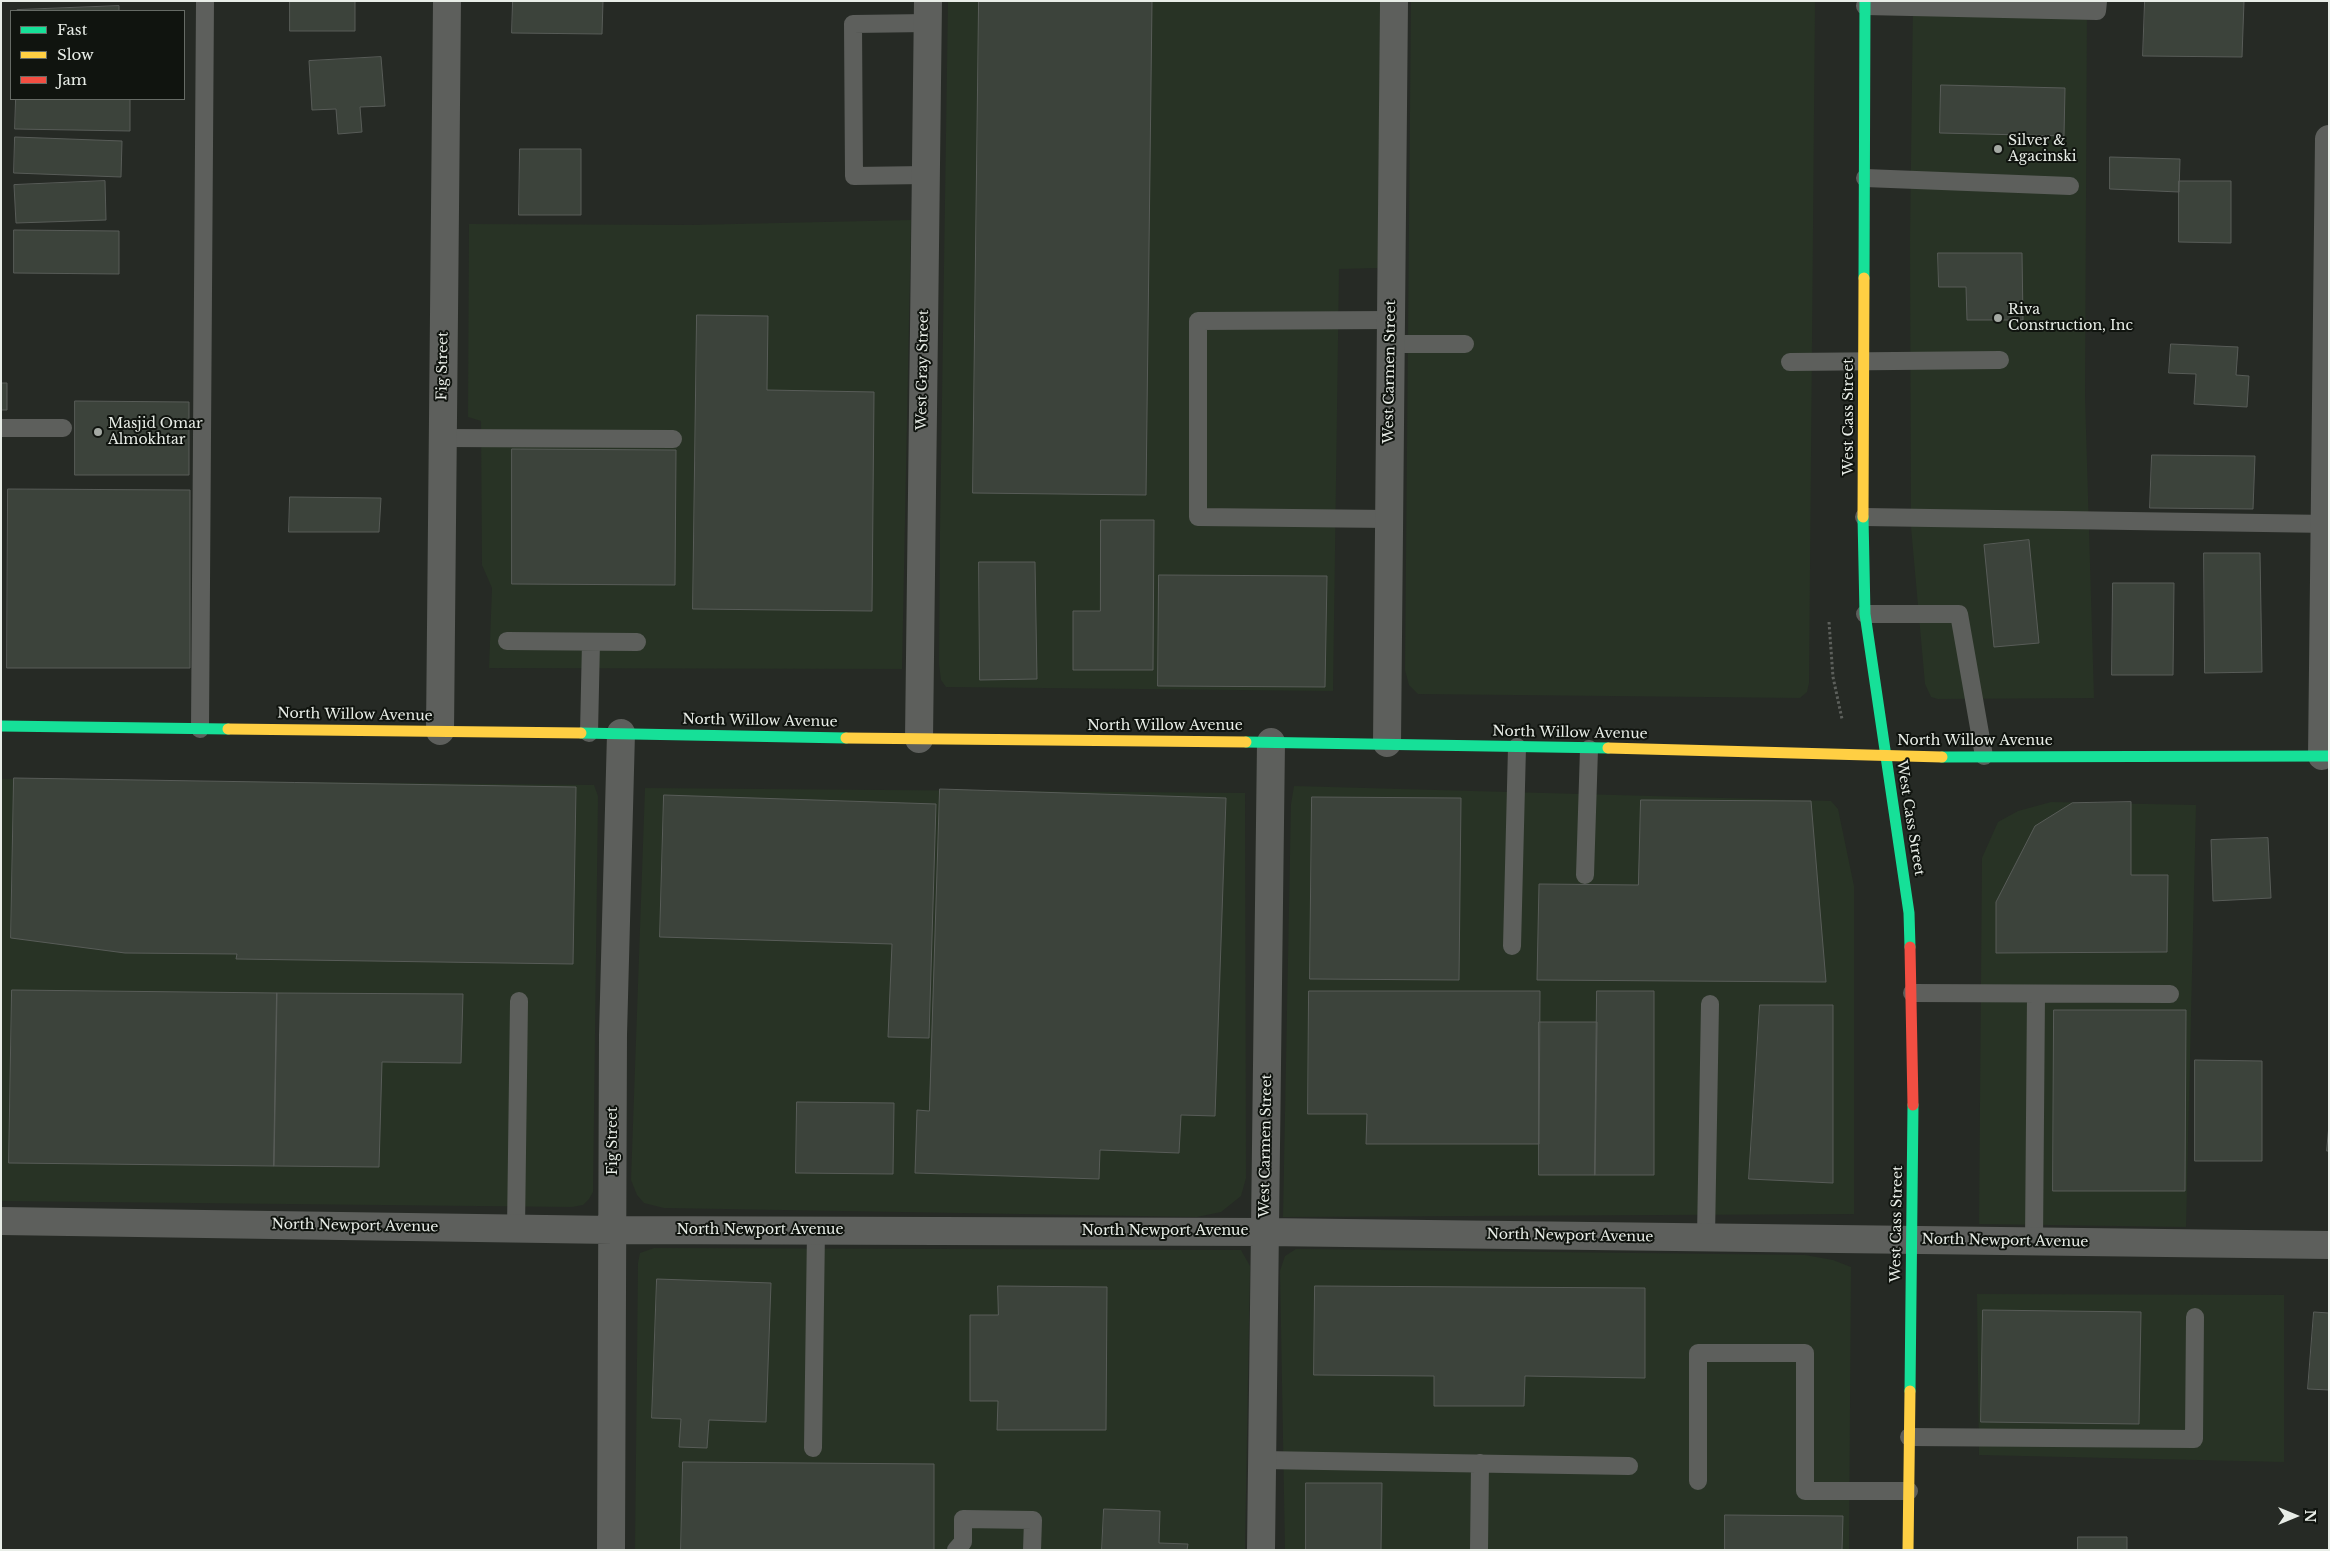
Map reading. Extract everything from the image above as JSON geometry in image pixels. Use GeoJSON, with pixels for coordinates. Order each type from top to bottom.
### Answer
{"type":"FeatureCollection","features":[{"type":"Feature","properties":{"kind":"street","name":"Fig Street"},"geometry":{"type":"LineString","coordinates":[[440,731],[447,1]]}},
{"type":"Feature","properties":{"kind":"street","name":"West Carmen Street"},"geometry":{"type":"LineString","coordinates":[[1387,743],[1394,1]]}},
{"type":"Feature","properties":{"kind":"street","name":"West Cass Street"},"geometry":{"type":"LineString","coordinates":[[1865,4],[1865,614],[1884,756],[1910,912],[1912,993],[1908,1550]]}},
{"type":"Feature","properties":{"kind":"street","name":"West Gray Street"},"geometry":{"type":"LineString","coordinates":[[919,739],[928,12]]}},
{"type":"Feature","properties":{"kind":"street"},"geometry":{"type":"LineString","coordinates":[[2326,756],[2329,139]]}},
{"type":"Feature","properties":{"kind":"street","name":"North Willow Avenue"},"geometry":{"type":"LineString","coordinates":[[1,726],[620,733],[919,739],[1387,743],[1884,756],[2326,756]]}},
{"type":"Feature","properties":{"kind":"street","name":"Fig Street"},"geometry":{"type":"LineString","coordinates":[[611,1550],[614,1035],[620,733]]}},
{"type":"Feature","properties":{"kind":"street","name":"West Carmen Street"},"geometry":{"type":"LineString","coordinates":[[1261,1550],[1271,742]]}},
{"type":"Feature","properties":{"kind":"street","name":"North Newport Avenue"},"geometry":{"type":"LineString","coordinates":[[1,1221],[516,1229],[1265,1232],[2329,1245]]}},
{"type":"Feature","properties":{"kind":"lane"},"geometry":{"type":"LineString","coordinates":[[200,729],[205,1]]}},
{"type":"Feature","properties":{"kind":"lane"},"geometry":{"type":"LineString","coordinates":[[1865,4],[2097,11],[2098,1]]}},
{"type":"Feature","properties":{"kind":"lane"},"geometry":{"type":"LineString","coordinates":[[926,175],[854,176],[853,24],[928,12]]}},
{"type":"Feature","properties":{"kind":"lane"},"geometry":{"type":"LineString","coordinates":[[1865,178],[2070,186]]}},
{"type":"Feature","properties":{"kind":"lane"},"geometry":{"type":"LineString","coordinates":[[1389,519],[1198,517],[1198,321],[1391,332],[1465,344]]}},
{"type":"Feature","properties":{"kind":"lane"},"geometry":{"type":"LineString","coordinates":[[1790,362],[2000,360]]}},
{"type":"Feature","properties":{"kind":"lane"},"geometry":{"type":"LineString","coordinates":[[1,428],[63,428]]}},
{"type":"Feature","properties":{"kind":"lane"},"geometry":{"type":"LineString","coordinates":[[443,438],[673,439]]}},
{"type":"Feature","properties":{"kind":"lane"},"geometry":{"type":"LineString","coordinates":[[1864,517],[2327,524]]}},
{"type":"Feature","properties":{"kind":"lane"},"geometry":{"type":"LineString","coordinates":[[1865,614],[1959,614],[1984,756]]}},
{"type":"Feature","properties":{"kind":"lane"},"geometry":{"type":"LineString","coordinates":[[507,641],[636,642]]}},
{"type":"Feature","properties":{"kind":"lane"},"geometry":{"type":"LineString","coordinates":[[589,733],[591,642]]}},
{"type":"Feature","properties":{"kind":"lane"},"geometry":{"type":"LineString","coordinates":[[1512,946],[1517,747]]}},
{"type":"Feature","properties":{"kind":"lane"},"geometry":{"type":"LineString","coordinates":[[1585,874],[1588,749]]}},
{"type":"Feature","properties":{"kind":"lane"},"geometry":{"type":"LineString","coordinates":[[1912,993],[2170,994]]}},
{"type":"Feature","properties":{"kind":"lane"},"geometry":{"type":"LineString","coordinates":[[2034,1241],[2036,994]]}},
{"type":"Feature","properties":{"kind":"lane"},"geometry":{"type":"LineString","coordinates":[[516,1229],[519,1000]]}},
{"type":"Feature","properties":{"kind":"lane"},"geometry":{"type":"LineString","coordinates":[[1706,1237],[1710,1004]]}},
{"type":"Feature","properties":{"kind":"lane"},"geometry":{"type":"LineString","coordinates":[[813,1448],[816,1230]]}},
{"type":"Feature","properties":{"kind":"lane"},"geometry":{"type":"LineString","coordinates":[[1910,1437],[2194,1439],[2195,1317]]}},
{"type":"Feature","properties":{"kind":"lane"},"geometry":{"type":"LineString","coordinates":[[1698,1482],[1698,1353],[1805,1353],[1805,1490],[1909,1490]]}},
{"type":"Feature","properties":{"kind":"lane"},"geometry":{"type":"LineString","coordinates":[[1262,1460],[1629,1466]]}},
{"type":"Feature","properties":{"kind":"lane"},"geometry":{"type":"LineString","coordinates":[[1479,1550],[1480,1463]]}},
{"type":"Feature","properties":{"kind":"lane"},"geometry":{"type":"LineString","coordinates":[[956,1550],[963,1542],[963,1519],[1033,1520],[1032,1550]]}},
{"type":"Feature","properties":{"kind":"shaded area"},"geometry":{"type":"Polygon","coordinates":[[[948,1],[1380,1],[1378,268],[1339,269],[1333,691],[946,687],[941,680],[939,664],[940,531],[948,1]]]}},
{"type":"Feature","properties":{"kind":"shaded area"},"geometry":{"type":"Polygon","coordinates":[[[1411,1],[1815,1],[1809,683],[1807,692],[1800,698],[1418,694],[1409,685],[1405,670],[1411,1]]]}},
{"type":"Feature","properties":{"kind":"shaded area"},"geometry":{"type":"Polygon","coordinates":[[[1913,1],[2087,1],[2085,396],[2094,698],[1938,699],[1931,697],[1925,684],[1911,527],[1910,240],[1913,1]]]}},
{"type":"Feature","properties":{"kind":"shaded area"},"geometry":{"type":"Polygon","coordinates":[[[911,220],[902,669],[489,668],[492,588],[482,565],[481,421],[468,417],[469,224],[691,225],[911,220]]]}},
{"type":"Feature","properties":{"kind":"shaded area"},"geometry":{"type":"Polygon","coordinates":[[[1,779],[594,785],[598,796],[593,1192],[589,1199],[583,1205],[572,1207],[1,1201],[1,779]]]}},
{"type":"Feature","properties":{"kind":"shaded area"},"geometry":{"type":"Polygon","coordinates":[[[1294,786],[1831,801],[1838,809],[1854,886],[1854,1214],[1283,1217],[1291,804],[1294,786]]]}},
{"type":"Feature","properties":{"kind":"shaded area"},"geometry":{"type":"Polygon","coordinates":[[[645,788],[1245,793],[1246,1178],[1241,1196],[1221,1212],[1197,1217],[664,1208],[644,1203],[637,1195],[631,1180],[645,788]]]}},
{"type":"Feature","properties":{"kind":"shaded area"},"geometry":{"type":"Polygon","coordinates":[[[2051,802],[2196,805],[2186,1227],[1979,1224],[1982,858],[1998,822],[2018,811],[2051,802]]]}},
{"type":"Feature","properties":{"kind":"shaded area"},"geometry":{"type":"Polygon","coordinates":[[[654,1248],[1241,1250],[1250,1266],[1245,1550],[635,1550],[638,1263],[640,1253],[654,1248]]]}},
{"type":"Feature","properties":{"kind":"shaded area"},"geometry":{"type":"Polygon","coordinates":[[[1296,1249],[1805,1255],[1833,1260],[1851,1267],[1849,1550],[1285,1550],[1280,1271],[1285,1256],[1296,1249]]]}},
{"type":"Feature","properties":{"kind":"shaded area"},"geometry":{"type":"Polygon","coordinates":[[[1977,1294],[2284,1295],[2284,1462],[1979,1455],[1977,1294]]]}},
{"type":"Feature","properties":{"kind":"building"},"geometry":{"type":"Polygon","coordinates":[[[290,1],[355,1],[355,31],[290,31],[290,1]]]}},
{"type":"Feature","properties":{"kind":"building"},"geometry":{"type":"Polygon","coordinates":[[[513,1],[603,1],[602,34],[512,33],[513,1]]]}},
{"type":"Feature","properties":{"kind":"building"},"geometry":{"type":"Polygon","coordinates":[[[979,1],[1152,1],[1146,495],[973,493],[979,1]]]}},
{"type":"Feature","properties":{"kind":"building"},"geometry":{"type":"Polygon","coordinates":[[[2145,1],[2244,1],[2242,57],[2143,56],[2145,1]]]}},
{"type":"Feature","properties":{"kind":"building"},"geometry":{"type":"Polygon","coordinates":[[[119,6],[119,10],[17,10],[119,6]]]}},
{"type":"Feature","properties":{"kind":"building"},"geometry":{"type":"Polygon","coordinates":[[[381,57],[385,106],[360,107],[362,132],[338,134],[336,109],[312,110],[309,61],[381,57]]]}},
{"type":"Feature","properties":{"kind":"building"},"geometry":{"type":"Polygon","coordinates":[[[1941,85],[2065,88],[2064,136],[1940,133],[1941,85]]]}},
{"type":"Feature","properties":{"kind":"building"},"geometry":{"type":"Polygon","coordinates":[[[16,100],[130,100],[130,131],[15,129],[16,100]]]}},
{"type":"Feature","properties":{"kind":"building"},"geometry":{"type":"Polygon","coordinates":[[[15,137],[122,141],[121,177],[14,173],[15,137]]]}},
{"type":"Feature","properties":{"kind":"building"},"geometry":{"type":"Polygon","coordinates":[[[520,149],[581,149],[581,215],[519,215],[520,149]]]}},
{"type":"Feature","properties":{"kind":"building"},"geometry":{"type":"Polygon","coordinates":[[[2110,157],[2180,159],[2179,192],[2110,189],[2110,157]]]}},
{"type":"Feature","properties":{"kind":"building"},"geometry":{"type":"Polygon","coordinates":[[[105,181],[106,220],[16,223],[14,185],[105,181]]]}},
{"type":"Feature","properties":{"kind":"building"},"geometry":{"type":"Polygon","coordinates":[[[2179,181],[2231,181],[2231,243],[2179,242],[2179,181]]]}},
{"type":"Feature","properties":{"kind":"building"},"geometry":{"type":"Polygon","coordinates":[[[14,230],[119,231],[119,274],[14,273],[14,230]]]}},
{"type":"Feature","properties":{"kind":"building"},"geometry":{"type":"Polygon","coordinates":[[[1938,253],[2022,253],[2023,320],[1967,320],[1966,287],[1939,287],[1938,253]]]}},
{"type":"Feature","properties":{"kind":"building"},"geometry":{"type":"Polygon","coordinates":[[[697,315],[768,316],[767,390],[874,392],[872,611],[693,609],[697,315]]]}},
{"type":"Feature","properties":{"kind":"building"},"geometry":{"type":"Polygon","coordinates":[[[2171,344],[2238,347],[2236,375],[2249,376],[2247,407],[2194,404],[2196,374],[2169,373],[2171,344]]]}},
{"type":"Feature","properties":{"kind":"building"},"geometry":{"type":"Polygon","coordinates":[[[1,383],[7,383],[7,410],[1,410],[1,383]]]}},
{"type":"Feature","properties":{"kind":"building"},"geometry":{"type":"Polygon","coordinates":[[[75,401],[189,402],[189,475],[75,475],[75,401]]]}},
{"type":"Feature","properties":{"kind":"building"},"geometry":{"type":"Polygon","coordinates":[[[512,449],[676,450],[675,585],[512,584],[512,449]]]}},
{"type":"Feature","properties":{"kind":"building"},"geometry":{"type":"Polygon","coordinates":[[[2152,455],[2255,456],[2253,509],[2150,508],[2152,455]]]}},
{"type":"Feature","properties":{"kind":"building"},"geometry":{"type":"Polygon","coordinates":[[[8,489],[190,490],[190,668],[7,668],[8,489]]]}},
{"type":"Feature","properties":{"kind":"building"},"geometry":{"type":"Polygon","coordinates":[[[290,497],[381,498],[379,532],[289,532],[290,497]]]}},
{"type":"Feature","properties":{"kind":"building"},"geometry":{"type":"Polygon","coordinates":[[[1101,520],[1154,520],[1153,670],[1073,670],[1073,611],[1100,611],[1101,520]]]}},
{"type":"Feature","properties":{"kind":"building"},"geometry":{"type":"Polygon","coordinates":[[[2029,540],[2039,643],[1994,647],[1984,545],[2029,540]]]}},
{"type":"Feature","properties":{"kind":"building"},"geometry":{"type":"Polygon","coordinates":[[[2204,553],[2260,553],[2262,672],[2205,673],[2204,553]]]}},
{"type":"Feature","properties":{"kind":"building"},"geometry":{"type":"Polygon","coordinates":[[[979,562],[1035,562],[1037,679],[980,680],[979,562]]]}},
{"type":"Feature","properties":{"kind":"building"},"geometry":{"type":"Polygon","coordinates":[[[1159,575],[1327,576],[1325,687],[1158,686],[1159,575]]]}},
{"type":"Feature","properties":{"kind":"building"},"geometry":{"type":"Polygon","coordinates":[[[2113,583],[2174,583],[2173,675],[2112,675],[2113,583]]]}},
{"type":"Feature","properties":{"kind":"building"},"geometry":{"type":"Polygon","coordinates":[[[14,778],[576,787],[573,964],[236,959],[237,954],[125,953],[11,938],[14,778]]]}},
{"type":"Feature","properties":{"kind":"building"},"geometry":{"type":"Polygon","coordinates":[[[940,789],[1226,798],[1215,1116],[1181,1115],[1179,1153],[1100,1150],[1099,1179],[915,1173],[917,1110],[929,1111],[940,789]]]}},
{"type":"Feature","properties":{"kind":"building"},"geometry":{"type":"Polygon","coordinates":[[[664,795],[936,804],[929,1038],[888,1037],[892,944],[660,937],[664,795]]]}},
{"type":"Feature","properties":{"kind":"building"},"geometry":{"type":"Polygon","coordinates":[[[1312,797],[1461,798],[1459,980],[1310,979],[1312,797]]]}},
{"type":"Feature","properties":{"kind":"building"},"geometry":{"type":"Polygon","coordinates":[[[1641,800],[1811,801],[1826,982],[1537,980],[1539,884],[1638,885],[1641,800]]]}},
{"type":"Feature","properties":{"kind":"building"},"geometry":{"type":"Polygon","coordinates":[[[2131,802],[2131,875],[2168,875],[2167,952],[1996,953],[1996,902],[2035,826],[2072,803],[2131,802]]]}},
{"type":"Feature","properties":{"kind":"building"},"geometry":{"type":"Polygon","coordinates":[[[2268,838],[2271,898],[2213,901],[2211,840],[2268,838]]]}},
{"type":"Feature","properties":{"kind":"building"},"geometry":{"type":"Polygon","coordinates":[[[12,990],[277,993],[274,1166],[9,1163],[12,990]]]}},
{"type":"Feature","properties":{"kind":"building"},"geometry":{"type":"Polygon","coordinates":[[[1309,991],[1540,991],[1539,1144],[1366,1144],[1367,1114],[1308,1114],[1309,991]]]}},
{"type":"Feature","properties":{"kind":"building"},"geometry":{"type":"Polygon","coordinates":[[[1597,991],[1654,991],[1654,1175],[1595,1175],[1597,991]]]}},
{"type":"Feature","properties":{"kind":"building"},"geometry":{"type":"Polygon","coordinates":[[[277,993],[463,994],[461,1063],[382,1062],[379,1167],[274,1166],[277,993]]]}},
{"type":"Feature","properties":{"kind":"building"},"geometry":{"type":"Polygon","coordinates":[[[1760,1005],[1833,1005],[1833,1183],[1749,1179],[1760,1005]]]}},
{"type":"Feature","properties":{"kind":"building"},"geometry":{"type":"Polygon","coordinates":[[[2054,1010],[2186,1010],[2185,1191],[2053,1191],[2054,1010]]]}},
{"type":"Feature","properties":{"kind":"building"},"geometry":{"type":"Polygon","coordinates":[[[1539,1022],[1597,1022],[1595,1175],[1539,1175],[1539,1022]]]}},
{"type":"Feature","properties":{"kind":"building"},"geometry":{"type":"Polygon","coordinates":[[[2195,1060],[2262,1061],[2262,1161],[2195,1161],[2195,1060]]]}},
{"type":"Feature","properties":{"kind":"building"},"geometry":{"type":"Polygon","coordinates":[[[797,1102],[894,1103],[893,1174],[796,1173],[797,1102]]]}},
{"type":"Feature","properties":{"kind":"building"},"geometry":{"type":"Polygon","coordinates":[[[2329,1125],[2329,1151],[2327,1151],[2329,1125]]]}},
{"type":"Feature","properties":{"kind":"building"},"geometry":{"type":"Polygon","coordinates":[[[657,1279],[771,1283],[766,1422],[709,1420],[707,1448],[679,1447],[681,1419],[652,1418],[657,1279]]]}},
{"type":"Feature","properties":{"kind":"building"},"geometry":{"type":"Polygon","coordinates":[[[998,1286],[1107,1287],[1106,1430],[997,1430],[998,1401],[970,1401],[970,1315],[998,1315],[998,1286]]]}},
{"type":"Feature","properties":{"kind":"building"},"geometry":{"type":"Polygon","coordinates":[[[1315,1286],[1645,1288],[1645,1378],[1525,1376],[1524,1406],[1434,1406],[1434,1376],[1314,1375],[1315,1286]]]}},
{"type":"Feature","properties":{"kind":"building"},"geometry":{"type":"Polygon","coordinates":[[[1983,1310],[2141,1312],[2139,1424],[1981,1422],[1983,1310]]]}},
{"type":"Feature","properties":{"kind":"building"},"geometry":{"type":"Polygon","coordinates":[[[2314,1312],[2329,1313],[2329,1390],[2308,1389],[2314,1312]]]}},
{"type":"Feature","properties":{"kind":"building"},"geometry":{"type":"Polygon","coordinates":[[[683,1462],[934,1464],[934,1550],[681,1550],[683,1462]]]}},
{"type":"Feature","properties":{"kind":"building"},"geometry":{"type":"Polygon","coordinates":[[[1306,1483],[1382,1483],[1381,1550],[1306,1550],[1306,1483]]]}},
{"type":"Feature","properties":{"kind":"building"},"geometry":{"type":"Polygon","coordinates":[[[1104,1509],[1160,1511],[1159,1543],[1188,1544],[1187,1550],[1102,1550],[1104,1509]]]}},
{"type":"Feature","properties":{"kind":"building"},"geometry":{"type":"Polygon","coordinates":[[[1725,1515],[1843,1516],[1842,1550],[1725,1550],[1725,1515]]]}},
{"type":"Feature","properties":{"kind":"building"},"geometry":{"type":"Polygon","coordinates":[[[2078,1537],[2127,1537],[2127,1550],[2078,1550],[2078,1537]]]}},
{"type":"Feature","properties":{"kind":"traffic: fast"},"geometry":{"type":"LineString","coordinates":[[1864,278],[1865,1]]}},
{"type":"Feature","properties":{"kind":"traffic: fast"},"geometry":{"type":"LineString","coordinates":[[1863,517],[1865,614],[1909,913],[1910,947]]}},
{"type":"Feature","properties":{"kind":"traffic: fast"},"geometry":{"type":"LineString","coordinates":[[1,726],[228,729]]}},
{"type":"Feature","properties":{"kind":"traffic: fast"},"geometry":{"type":"LineString","coordinates":[[581,733],[846,738]]}},
{"type":"Feature","properties":{"kind":"traffic: fast"},"geometry":{"type":"LineString","coordinates":[[1246,742],[1608,748]]}},
{"type":"Feature","properties":{"kind":"traffic: fast"},"geometry":{"type":"LineString","coordinates":[[1942,757],[2329,756]]}},
{"type":"Feature","properties":{"kind":"traffic: fast"},"geometry":{"type":"LineString","coordinates":[[1910,1391],[1913,1105]]}},
{"type":"Feature","properties":{"kind":"traffic: slow"},"geometry":{"type":"LineString","coordinates":[[1863,517],[1864,278]]}},
{"type":"Feature","properties":{"kind":"traffic: slow"},"geometry":{"type":"LineString","coordinates":[[228,729],[581,733]]}},
{"type":"Feature","properties":{"kind":"traffic: slow"},"geometry":{"type":"LineString","coordinates":[[846,738],[1246,742]]}},
{"type":"Feature","properties":{"kind":"traffic: slow"},"geometry":{"type":"LineString","coordinates":[[1608,748],[1942,757]]}},
{"type":"Feature","properties":{"kind":"traffic: slow"},"geometry":{"type":"LineString","coordinates":[[1908,1550],[1910,1391]]}},
{"type":"Feature","properties":{"kind":"traffic: jam"},"geometry":{"type":"LineString","coordinates":[[1910,947],[1913,1105]]}},
{"type":"Feature","properties":{"kind":"place","name":"Silver & Agacinski"},"geometry":{"type":"Point","coordinates":[1998,149]}},
{"type":"Feature","properties":{"kind":"place","name":"Riva Construction, Inc"},"geometry":{"type":"Point","coordinates":[1998,318]}},
{"type":"Feature","properties":{"kind":"place","name":"Masjid Omar Almokhtar"},"geometry":{"type":"Point","coordinates":[98,432]}}]}
